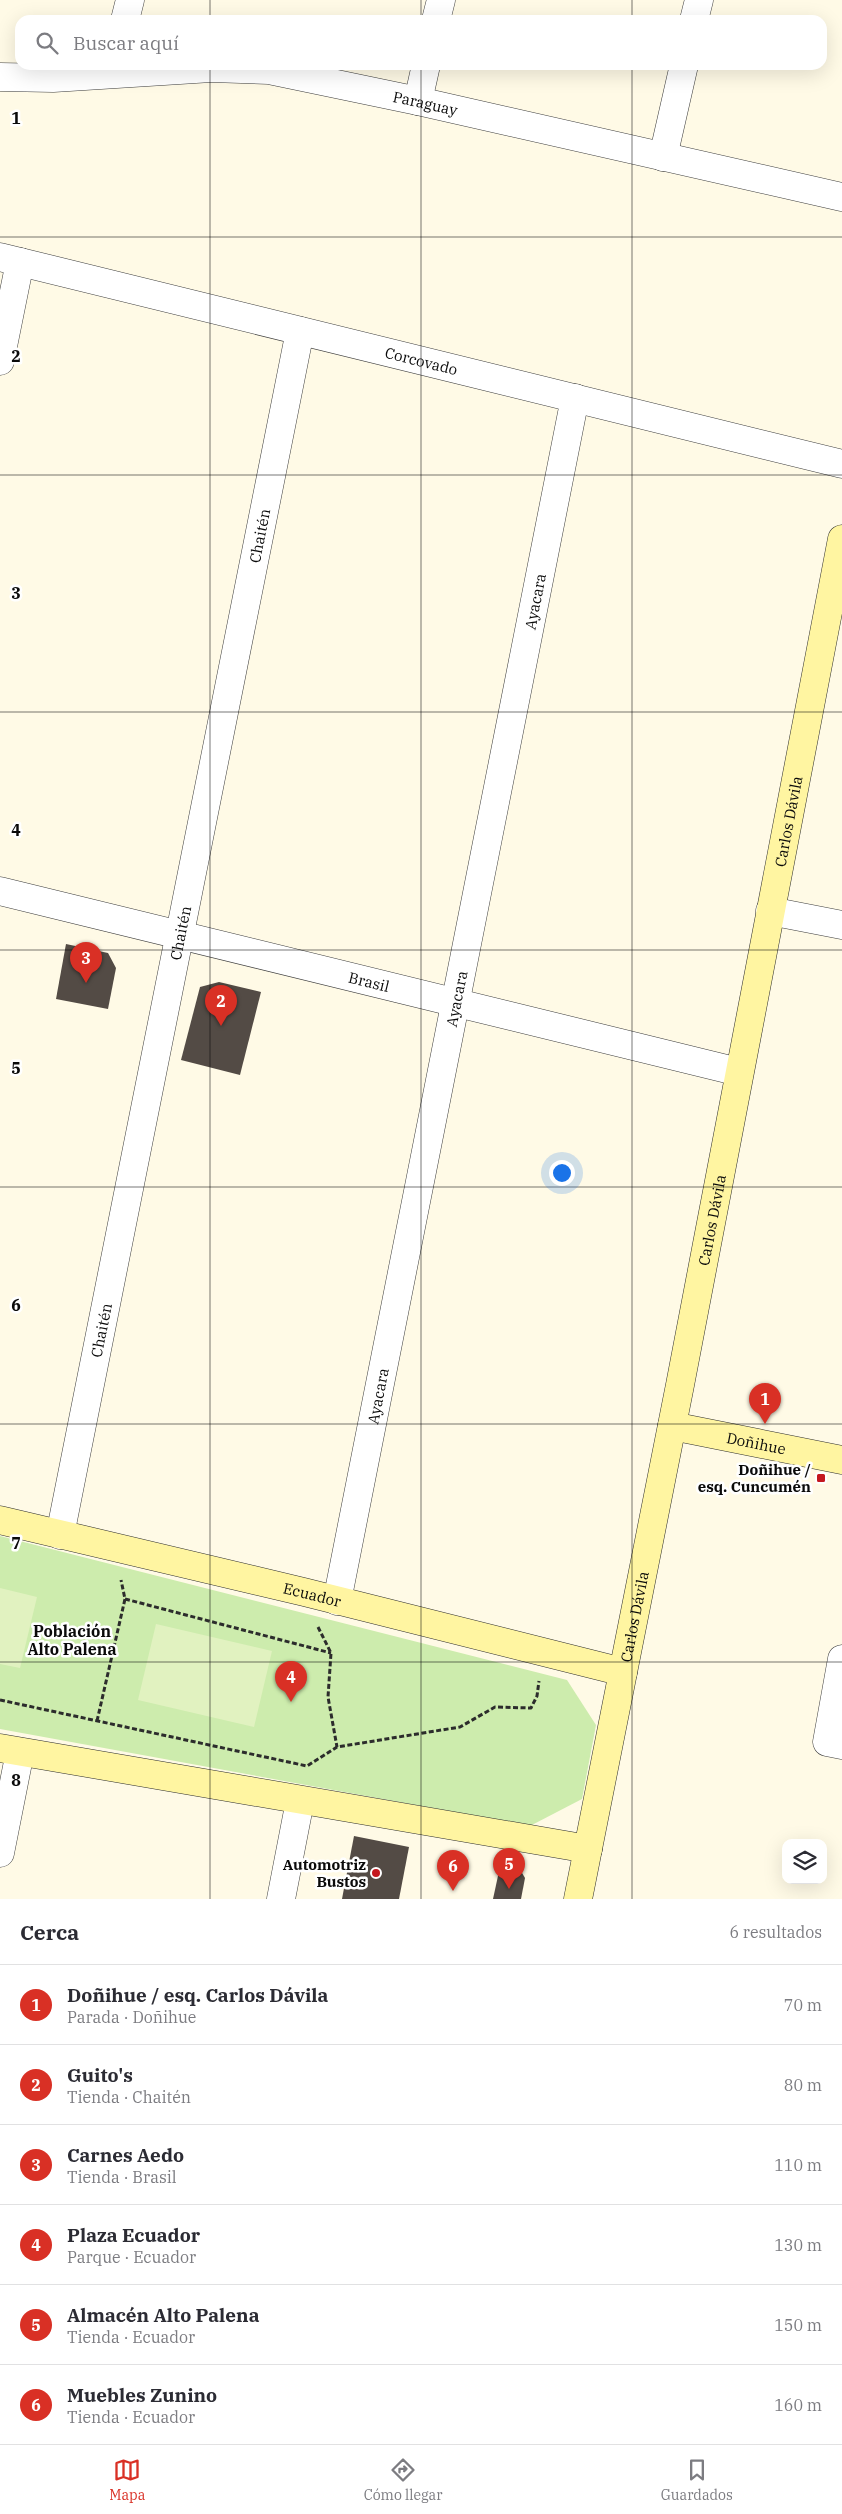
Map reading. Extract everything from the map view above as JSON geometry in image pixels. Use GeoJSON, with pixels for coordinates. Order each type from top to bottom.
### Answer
{"type":"FeatureCollection","features":[{"type":"Feature","properties":{"kind":"street"},"geometry":{"type":"LineString","coordinates":[[126,15],[130,0]]}},
{"type":"Feature","properties":{"kind":"street"},"geometry":{"type":"LineString","coordinates":[[437,15],[441,0]]}},
{"type":"Feature","properties":{"kind":"street"},"geometry":{"type":"LineString","coordinates":[[695,15],[699,0]]}},
{"type":"Feature","properties":{"kind":"street","name":"Paraguay"},"geometry":{"type":"LineString","coordinates":[[0,77],[114,70]]}},
{"type":"Feature","properties":{"kind":"street","name":"Paraguay"},"geometry":{"type":"LineString","coordinates":[[256,70],[297,75],[418,101],[842,197]]}},
{"type":"Feature","properties":{"kind":"street"},"geometry":{"type":"LineString","coordinates":[[418,101],[425,70]]}},
{"type":"Feature","properties":{"kind":"street"},"geometry":{"type":"LineString","coordinates":[[663,157],[683,70]]}},
{"type":"Feature","properties":{"kind":"street"},"geometry":{"type":"LineString","coordinates":[[0,361],[10,260]]}},
{"type":"Feature","properties":{"kind":"street","name":"Corcovado"},"geometry":{"type":"LineString","coordinates":[[10,260],[842,464]]}},
{"type":"Feature","properties":{"kind":"street","name":"Chaitén"},"geometry":{"type":"LineString","coordinates":[[60,1535],[181,936],[300,331]]}},
{"type":"Feature","properties":{"kind":"street","name":"Ayacara"},"geometry":{"type":"LineString","coordinates":[[337,1601],[575,398]]}},
{"type":"Feature","properties":{"kind":"street","name":"Carlos Dávila"},"geometry":{"type":"LineString","coordinates":[[578,1899],[672,1426],[842,539]]}},
{"type":"Feature","properties":{"kind":"street","name":"Brasil"},"geometry":{"type":"LineString","coordinates":[[0,891],[739,1072]]}},
{"type":"Feature","properties":{"kind":"street"},"geometry":{"type":"LineString","coordinates":[[770,911],[842,925]]}},
{"type":"Feature","properties":{"kind":"street","name":"Doñihue"},"geometry":{"type":"LineString","coordinates":[[672,1426],[842,1460]]}},
{"type":"Feature","properties":{"kind":"street","name":"Ecuador"},"geometry":{"type":"LineString","coordinates":[[0,1520],[304,1592],[623,1672]]}},
{"type":"Feature","properties":{"kind":"street"},"geometry":{"type":"LineString","coordinates":[[834,1743],[842,1659]]}},
{"type":"Feature","properties":{"kind":"street"},"geometry":{"type":"LineString","coordinates":[[0,1853],[10,1750],[588,1849]]}},
{"type":"Feature","properties":{"kind":"street"},"geometry":{"type":"LineString","coordinates":[[281,1899],[300,1801]]}},
{"type":"Feature","properties":{"kind":"path"},"geometry":{"type":"LineString","coordinates":[[97,1720],[125,1599],[114,1548]]}},
{"type":"Feature","properties":{"kind":"path"},"geometry":{"type":"LineString","coordinates":[[304,1592],[331,1653],[328,1697],[337,1747]]}},
{"type":"Feature","properties":{"kind":"path"},"geometry":{"type":"LineString","coordinates":[[125,1599],[331,1653]]}},
{"type":"Feature","properties":{"kind":"path"},"geometry":{"type":"LineString","coordinates":[[0,1700],[307,1766],[337,1747],[460,1727],[494,1707],[531,1708],[540,1682],[524,1647]]}},
{"type":"Feature","properties":{"kind":"green space"},"geometry":{"type":"Polygon","coordinates":[[[0,1536],[567,1680],[596,1725],[582,1799],[530,1826],[0,1729],[0,1536]]]}},
{"type":"Feature","properties":{"kind":"green space"},"geometry":{"type":"Polygon","coordinates":[[[0,1588],[37,1597],[20,1668],[0,1664],[0,1588]]]}},
{"type":"Feature","properties":{"kind":"green space"},"geometry":{"type":"Polygon","coordinates":[[[156,1624],[272,1651],[254,1727],[138,1700],[156,1624]]]}},
{"type":"Feature","properties":{"kind":"building"},"geometry":{"type":"Polygon","coordinates":[[[66,944],[108,953],[116,968],[108,1009],[56,999],[66,944]]]}},
{"type":"Feature","properties":{"kind":"building"},"geometry":{"type":"Polygon","coordinates":[[[219,982],[261,992],[240,1075],[181,1060],[200,987],[219,982]]]}},
{"type":"Feature","properties":{"kind":"building","name":"Automotriz Bustos"},"geometry":{"type":"Polygon","coordinates":[[[354,1836],[409,1847],[399,1899],[342,1899],[354,1836]]]}},
{"type":"Feature","properties":{"kind":"building"},"geometry":{"type":"Polygon","coordinates":[[[501,1862],[518,1866],[525,1878],[521,1899],[493,1899],[501,1862]]]}},
{"type":"Feature","properties":{"kind":"place","name":"Carnes Aedo"},"geometry":{"type":"Point","coordinates":[86,983]}},
{"type":"Feature","properties":{"kind":"place","name":"Guito's"},"geometry":{"type":"Point","coordinates":[221,1026]}},
{"type":"Feature","properties":{"kind":"place","name":"Doñihue / esq. Carlos Dávila"},"geometry":{"type":"Point","coordinates":[765,1424]}},
{"type":"Feature","properties":{"kind":"place","name":"Doñihue / esq. Cuncumén"},"geometry":{"type":"Point","coordinates":[821,1478]}},
{"type":"Feature","properties":{"kind":"place","name":"Plaza Ecuador"},"geometry":{"type":"Point","coordinates":[291,1702]}},
{"type":"Feature","properties":{"kind":"place","name":"Automotriz Bustos"},"geometry":{"type":"Point","coordinates":[376,1873]}},
{"type":"Feature","properties":{"kind":"place","name":"Almacén Alto Palena"},"geometry":{"type":"Point","coordinates":[509,1889]}},
{"type":"Feature","properties":{"kind":"place","name":"Muebles Zunino"},"geometry":{"type":"Point","coordinates":[453,1891]}},
{"type":"Feature","properties":{"kind":"district","name":"Población Alto Palena"},"geometry":{"type":"Point","coordinates":[72,1640]}}]}
